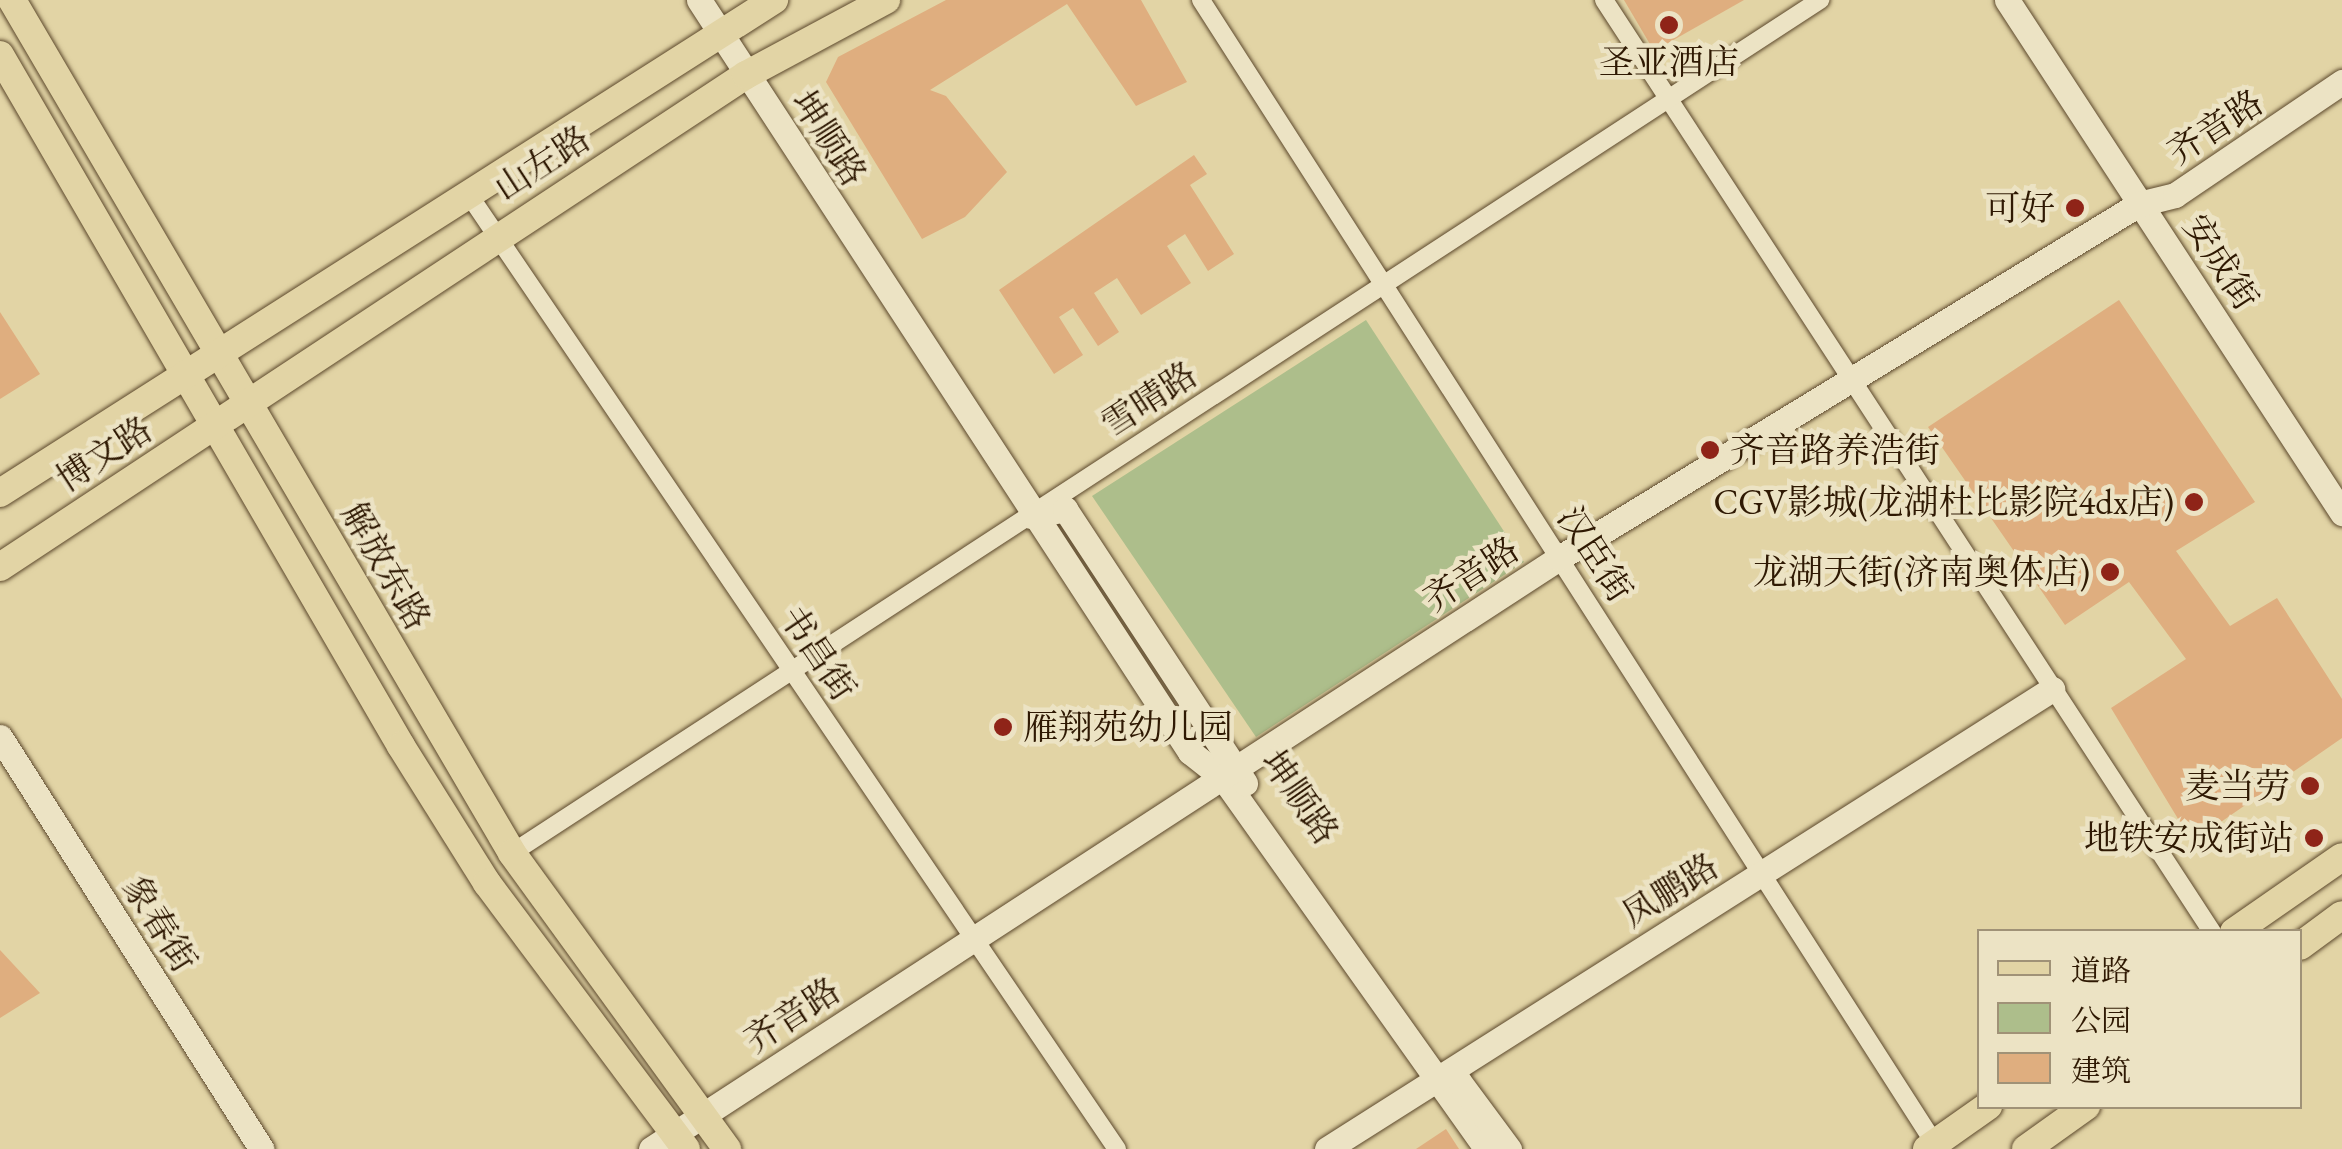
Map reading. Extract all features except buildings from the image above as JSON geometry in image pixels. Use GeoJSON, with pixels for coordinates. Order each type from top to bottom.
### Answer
{"type":"FeatureCollection","features":[{"type":"Feature","properties":{"kind":"main road","name":"解放东路"},"geometry":{"type":"LineString","coordinates":[[12,0],[512,852],[727,1149]]}},
{"type":"Feature","properties":{"kind":"main road","name":"山左路"},"geometry":{"type":"LineString","coordinates":[[185,373],[718,30],[774,0]]}},
{"type":"Feature","properties":{"kind":"main road","name":"山左路"},"geometry":{"type":"LineString","coordinates":[[250,408],[498,236],[746,75],[886,0]]}},
{"type":"Feature","properties":{"kind":"main road"},"geometry":{"type":"LineString","coordinates":[[0,55],[487,883],[670,1144]]}},
{"type":"Feature","properties":{"kind":"main road","name":"博文路"},"geometry":{"type":"LineString","coordinates":[[0,494],[185,373]]}},
{"type":"Feature","properties":{"kind":"main road","name":"博文路"},"geometry":{"type":"LineString","coordinates":[[0,566],[218,424],[250,408]]}},
{"type":"Feature","properties":{"kind":"main road"},"geometry":{"type":"LineString","coordinates":[[2238,929],[2342,857]]}},
{"type":"Feature","properties":{"kind":"main road"},"geometry":{"type":"LineString","coordinates":[[2302,944],[2342,914]]}},
{"type":"Feature","properties":{"kind":"main road"},"geometry":{"type":"LineString","coordinates":[[1931,1146],[1984,1109]]}},
{"type":"Feature","properties":{"kind":"main road"},"geometry":{"type":"LineString","coordinates":[[2026,1149],[2082,1109]]}},
{"type":"Feature","properties":{"kind":"street","name":"坤顺路"},"geometry":{"type":"LineString","coordinates":[[699,0],[1030,516],[1190,752],[1230,774],[1444,1075],[1487,1149]]}},
{"type":"Feature","properties":{"kind":"street","name":"汉臣街"},"geometry":{"type":"LineString","coordinates":[[1201,0],[1931,1146]]}},
{"type":"Feature","properties":{"kind":"street"},"geometry":{"type":"LineString","coordinates":[[1604,0],[2210,929]]}},
{"type":"Feature","properties":{"kind":"street","name":"雪晴路"},"geometry":{"type":"LineString","coordinates":[[512,852],[1820,0]]}},
{"type":"Feature","properties":{"kind":"street","name":"安成街"},"geometry":{"type":"LineString","coordinates":[[2006,0],[2342,513]]}},
{"type":"Feature","properties":{"kind":"street","name":"齐音路"},"geometry":{"type":"LineString","coordinates":[[670,1144],[700,1116],[1559,558],[1853,383],[2142,204],[2176,195],[2342,82]]}},
{"type":"Feature","properties":{"kind":"street","name":"书昌街"},"geometry":{"type":"LineString","coordinates":[[467,192],[1117,1149]]}},
{"type":"Feature","properties":{"kind":"street","name":"凤鹏路"},"geometry":{"type":"LineString","coordinates":[[1326,1149],[2052,689]]}},
{"type":"Feature","properties":{"kind":"street","name":"象春街"},"geometry":{"type":"LineString","coordinates":[[0,738],[262,1149]]}},
{"type":"Feature","properties":{"kind":"street","name":"坤顺路"},"geometry":{"type":"LineString","coordinates":[[1444,1075],[1509,1149]]}},
{"type":"Feature","properties":{"kind":"green space"},"geometry":{"type":"Polygon","coordinates":[[[1366,320],[1524,562],[1256,737],[1092,496],[1366,320]]]}},
{"type":"Feature","properties":{"kind":"place","name":"圣亚酒店"},"geometry":{"type":"Point","coordinates":[1669,25]}},
{"type":"Feature","properties":{"kind":"place","name":"可好"},"geometry":{"type":"Point","coordinates":[2075,208]}},
{"type":"Feature","properties":{"kind":"place","name":"齐音路养浩街"},"geometry":{"type":"Point","coordinates":[1710,450]}},
{"type":"Feature","properties":{"kind":"place","name":"CGV影城(龙湖杜比影院4dx店)"},"geometry":{"type":"Point","coordinates":[2194,502]}},
{"type":"Feature","properties":{"kind":"place","name":"龙湖天街(济南奥体店)"},"geometry":{"type":"Point","coordinates":[2110,572]}},
{"type":"Feature","properties":{"kind":"place","name":"雁翔苑幼儿园"},"geometry":{"type":"Point","coordinates":[1003,727]}},
{"type":"Feature","properties":{"kind":"place","name":"麦当劳"},"geometry":{"type":"Point","coordinates":[2310,786]}},
{"type":"Feature","properties":{"kind":"place","name":"地铁安成街站"},"geometry":{"type":"Point","coordinates":[2314,838]}}]}
